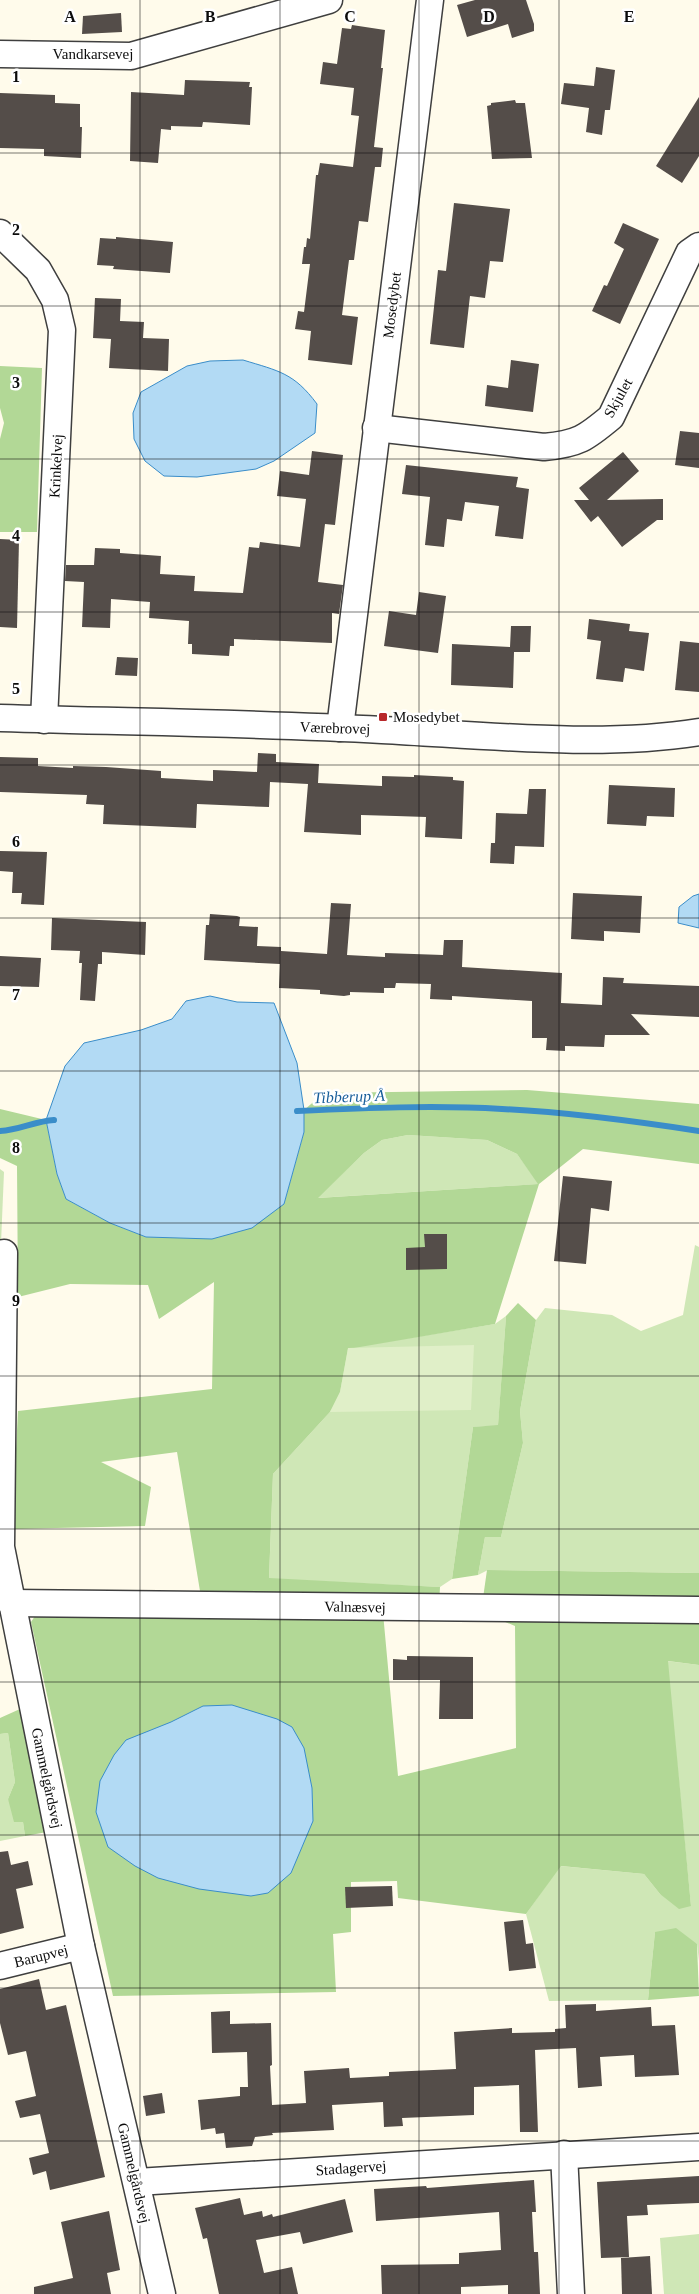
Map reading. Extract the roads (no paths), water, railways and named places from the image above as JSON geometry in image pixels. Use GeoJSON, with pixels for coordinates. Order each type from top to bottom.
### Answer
{"type":"FeatureCollection","features":[{"type":"Feature","properties":{"kind":"street","name":"Vandkarsevej"},"geometry":{"type":"LineString","coordinates":[[0,54],[131,56],[329,0]]}},
{"type":"Feature","properties":{"kind":"street","name":"Mosedybet"},"geometry":{"type":"LineString","coordinates":[[340,728],[430,0]]}},
{"type":"Feature","properties":{"kind":"street","name":"Krinkelvej"},"geometry":{"type":"LineString","coordinates":[[0,233],[38,270],[55,300],[62,330],[44,720]]}},
{"type":"Feature","properties":{"kind":"street","name":"Skjulet"},"geometry":{"type":"LineString","coordinates":[[376,428],[544,447],[570,444],[590,435],[611,417],[689,253],[699,246]]}},
{"type":"Feature","properties":{"kind":"street","name":"Værebrovej"},"geometry":{"type":"LineString","coordinates":[[0,718],[340,728],[568,738],[634,738],[699,732]]}},
{"type":"Feature","properties":{"kind":"street","name":"Gammelgårdsvej"},"geometry":{"type":"LineString","coordinates":[[4,1254],[1,1547],[81,1946],[162,2294]]}},
{"type":"Feature","properties":{"kind":"street","name":"Valnæsvej"},"geometry":{"type":"LineString","coordinates":[[12,1602],[699,1610]]}},
{"type":"Feature","properties":{"kind":"street","name":"Barupvej"},"geometry":{"type":"LineString","coordinates":[[0,1966],[81,1946]]}},
{"type":"Feature","properties":{"kind":"street","name":"Stadagervej"},"geometry":{"type":"LineString","coordinates":[[137,2182],[699,2147]]}},
{"type":"Feature","properties":{"kind":"street"},"geometry":{"type":"LineString","coordinates":[[564,2154],[571,2294]]}},
{"type":"Feature","properties":{"kind":"water"},"geometry":{"type":"Polygon","coordinates":[[[243,360],[285,374],[309,394],[317,404],[315,433],[274,461],[256,469],[197,477],[164,476],[145,461],[134,439],[133,413],[141,392],[187,366],[210,361],[243,360]]]}},
{"type":"Feature","properties":{"kind":"water"},"geometry":{"type":"Polygon","coordinates":[[[699,894],[699,928],[678,923],[679,907],[693,896],[699,894]]]}},
{"type":"Feature","properties":{"kind":"water"},"geometry":{"type":"Polygon","coordinates":[[[210,996],[237,1002],[274,1003],[297,1063],[304,1110],[304,1132],[284,1204],[252,1228],[212,1239],[146,1237],[110,1223],[66,1199],[57,1174],[46,1120],[65,1066],[84,1043],[141,1030],[172,1019],[186,1001],[210,996]]]}},
{"type":"Feature","properties":{"kind":"water"},"geometry":{"type":"Polygon","coordinates":[[[232,1705],[277,1719],[292,1727],[304,1748],[312,1788],[313,1821],[291,1873],[268,1893],[251,1896],[199,1889],[158,1878],[135,1866],[108,1847],[96,1812],[100,1781],[114,1755],[126,1740],[171,1722],[203,1706],[232,1705]]]}},
{"type":"Feature","properties":{"kind":"waterway","name":"Tibberup Å"},"geometry":{"type":"LineString","coordinates":[[297,1111],[425,1107],[502,1109],[601,1117],[699,1131]]}},
{"type":"Feature","properties":{"kind":"waterway","name":"Tibberup Å"},"geometry":{"type":"LineString","coordinates":[[0,1131],[54,1120]]}},
{"type":"Feature","properties":{"kind":"place","name":"Mosedybet"},"geometry":{"type":"Point","coordinates":[383,717]}}]}
